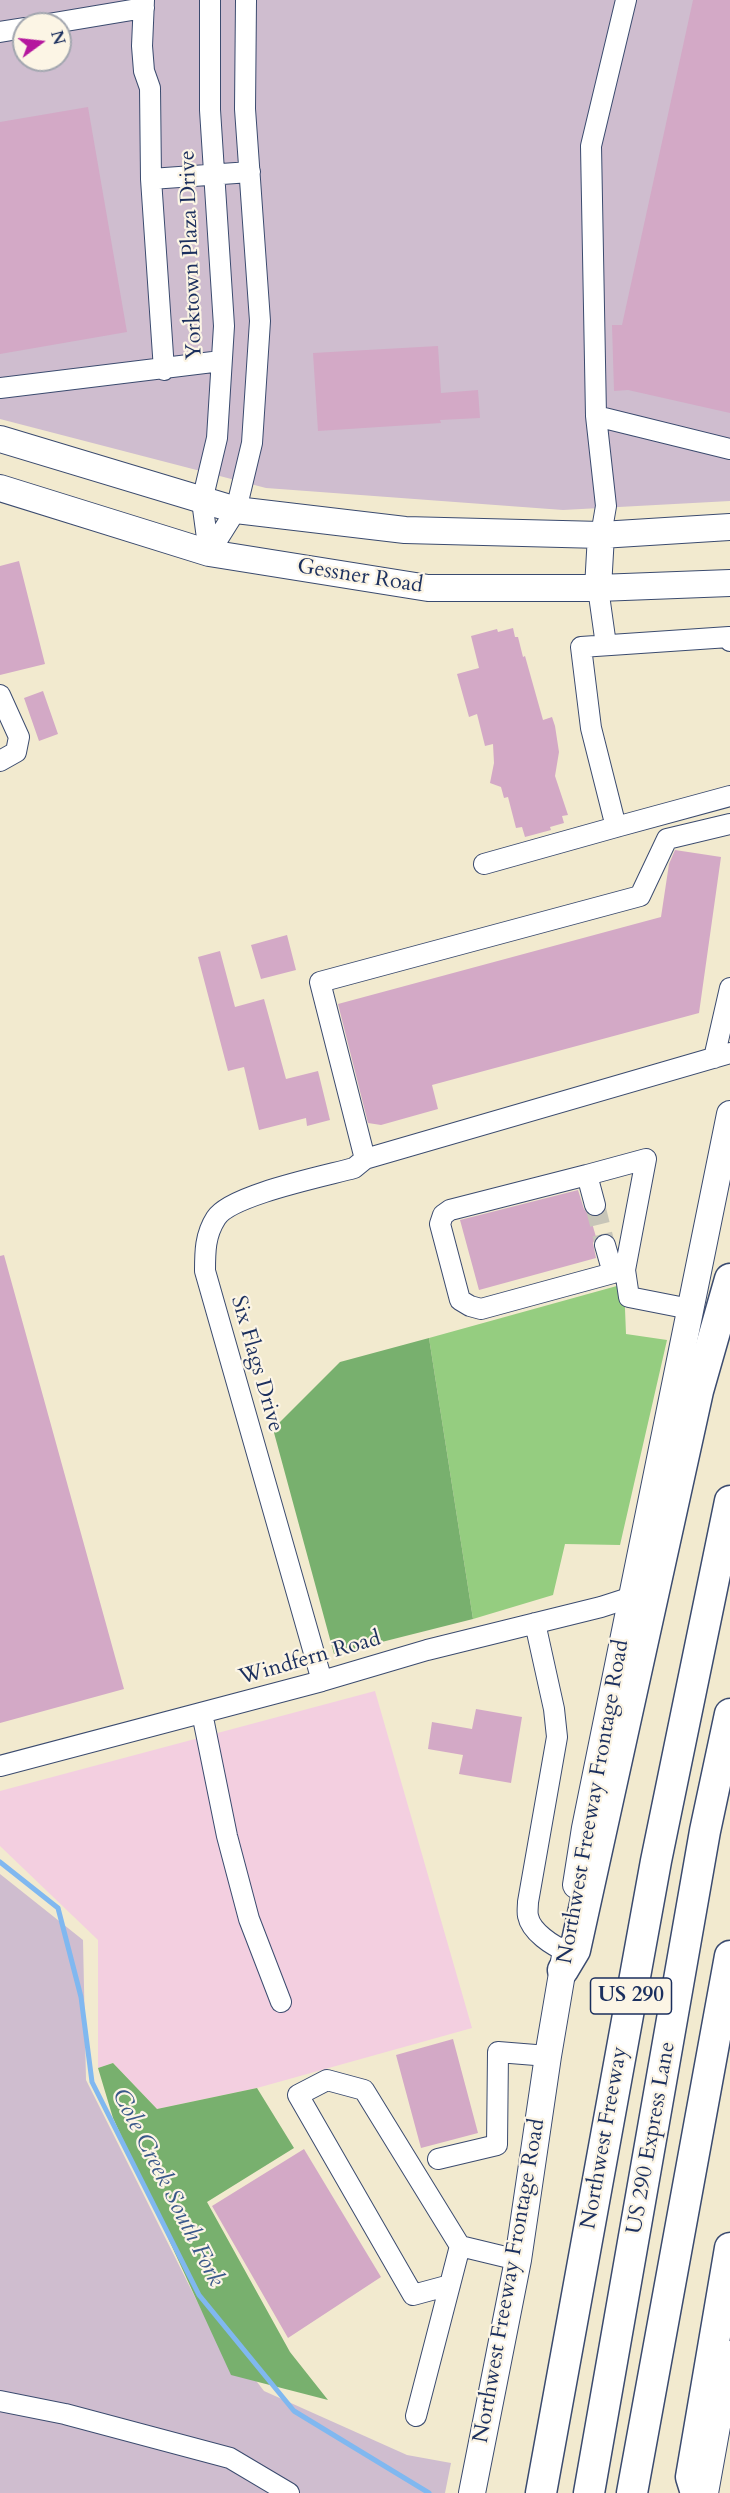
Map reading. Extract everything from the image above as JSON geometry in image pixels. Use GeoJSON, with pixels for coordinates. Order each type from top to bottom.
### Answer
{"type":"FeatureCollection","features":[{"type":"Feature","properties":{"kind":"highway"},"geometry":{"type":"LineString","coordinates":[[565,1960],[575,1950],[698,1391],[730,1279]]}},
{"type":"Feature","properties":{"kind":"highway","name":"Northwest Freeway"},"geometry":{"type":"LineString","coordinates":[[541,2493],[656,1861],[730,1501]]}},
{"type":"Feature","properties":{"kind":"highway","name":"US 290 Express Lane"},"geometry":{"type":"LineString","coordinates":[[589,2493],[705,1832],[730,1714]]}},
{"type":"Feature","properties":{"kind":"highway"},"geometry":{"type":"LineString","coordinates":[[632,2493],[730,1956]]}},
{"type":"Feature","properties":{"kind":"highway"},"geometry":{"type":"LineString","coordinates":[[707,2492],[691,2477],[730,2248]]}},
{"type":"Feature","properties":{"kind":"main road"},"geometry":{"type":"LineString","coordinates":[[0,439],[236,510],[405,530],[601,536],[730,527]]}},
{"type":"Feature","properties":{"kind":"main road","name":"Gessner Road"},"geometry":{"type":"LineString","coordinates":[[0,488],[209,553],[428,588],[598,588],[730,583]]}},
{"type":"Feature","properties":{"kind":"main road"},"geometry":{"type":"LineString","coordinates":[[598,588],[601,536]]}},
{"type":"Feature","properties":{"kind":"main road","name":"Northwest Freeway Frontage Road"},"geometry":{"type":"LineString","coordinates":[[472,2492],[518,2260],[585,1828],[730,1114]]}},
{"type":"Feature","properties":{"kind":"main road"},"geometry":{"type":"LineString","coordinates":[[707,2492],[725,2418],[730,2354]]}},
{"type":"Feature","properties":{"kind":"street","name":"Yorktown Plaza Drive"},"geometry":{"type":"LineString","coordinates":[[209,553],[202,501],[217,438],[224,326],[210,110],[210,0]]}},
{"type":"Feature","properties":{"kind":"street"},"geometry":{"type":"LineString","coordinates":[[209,553],[236,510],[252,443],[260,321],[245,109],[246,0]]}},
{"type":"Feature","properties":{"kind":"street"},"geometry":{"type":"LineString","coordinates":[[601,536],[606,506],[596,416],[591,146],[626,0]]}},
{"type":"Feature","properties":{"kind":"street"},"geometry":{"type":"LineString","coordinates":[[72,19],[144,4],[143,56],[144,71],[150,88],[151,179],[164,370]]}},
{"type":"Feature","properties":{"kind":"street"},"geometry":{"type":"LineString","coordinates":[[151,179],[249,172]]}},
{"type":"Feature","properties":{"kind":"street"},"geometry":{"type":"LineString","coordinates":[[0,388],[164,370],[221,361]]}},
{"type":"Feature","properties":{"kind":"street"},"geometry":{"type":"LineString","coordinates":[[596,416],[730,449]]}},
{"type":"Feature","properties":{"kind":"street"},"geometry":{"type":"LineString","coordinates":[[598,588],[606,645]]}},
{"type":"Feature","properties":{"kind":"street"},"geometry":{"type":"LineString","coordinates":[[616,827],[591,728],[581,647],[729,637],[730,641]]}},
{"type":"Feature","properties":{"kind":"street"},"geometry":{"type":"LineString","coordinates":[[0,695],[19,737],[16,752],[0,761]]}},
{"type":"Feature","properties":{"kind":"street"},"geometry":{"type":"LineString","coordinates":[[484,864],[730,796]]}},
{"type":"Feature","properties":{"kind":"street"},"geometry":{"type":"LineString","coordinates":[[365,1159],[320,982],[640,896],[667,839],[730,824]]}},
{"type":"Feature","properties":{"kind":"street"},"geometry":{"type":"LineString","coordinates":[[722,1055],[730,988]]}},
{"type":"Feature","properties":{"kind":"street","name":"Six Flags Drive"},"geometry":{"type":"LineString","coordinates":[[322,1682],[205,1271],[205,1241],[216,1215],[239,1200],[354,1168],[365,1159],[722,1055]]}},
{"type":"Feature","properties":{"kind":"street"},"geometry":{"type":"LineString","coordinates":[[646,1159],[619,1272],[480,1309],[460,1300],[440,1224],[443,1215],[450,1210],[646,1159]]}},
{"type":"Feature","properties":{"kind":"street"},"geometry":{"type":"LineString","coordinates":[[587,1175],[595,1205]]}},
{"type":"Feature","properties":{"kind":"street"},"geometry":{"type":"LineString","coordinates":[[604,1245],[619,1272],[628,1297],[690,1309]]}},
{"type":"Feature","properties":{"kind":"street","name":"Windfern Road"},"geometry":{"type":"LineString","coordinates":[[0,1766],[322,1682],[428,1650],[601,1607],[632,1597]]}},
{"type":"Feature","properties":{"kind":"street"},"geometry":{"type":"LineString","coordinates":[[535,1623],[554,1709],[557,1737],[528,1902],[528,1918],[537,1931],[556,1948],[565,1960]]}},
{"type":"Feature","properties":{"kind":"street"},"geometry":{"type":"LineString","coordinates":[[202,1713],[227,1836],[249,1919],[281,2002]]}},
{"type":"Feature","properties":{"kind":"street"},"geometry":{"type":"LineString","coordinates":[[438,2159],[497,2145],[498,2052],[548,2056]]}},
{"type":"Feature","properties":{"kind":"street"},"geometry":{"type":"LineString","coordinates":[[450,2285],[413,2295],[298,2095],[327,2080],[364,2090],[460,2246],[518,2260]]}},
{"type":"Feature","properties":{"kind":"street"},"geometry":{"type":"LineString","coordinates":[[416,2416],[460,2246]]}},
{"type":"Feature","properties":{"kind":"street"},"geometry":{"type":"LineString","coordinates":[[0,2401],[65,2414],[231,2458],[289,2493]]}},
{"type":"Feature","properties":{"kind":"shaded area"},"geometry":{"type":"Polygon","coordinates":[[[0,0],[730,0],[730,501],[563,510],[266,488],[0,419],[0,0]]]}},
{"type":"Feature","properties":{"kind":"shaded area"},"geometry":{"type":"Polygon","coordinates":[[[375,1691],[472,2028],[257,2088],[157,2109],[113,2063],[98,2068],[98,1940],[0,1846],[0,1791],[375,1691]]]}},
{"type":"Feature","properties":{"kind":"shaded area"},"geometry":{"type":"Polygon","coordinates":[[[0,1874],[83,1940],[86,2080],[202,2311],[264,2391],[407,2455],[451,2463],[445,2493],[0,2493],[0,1874]]]}},
{"type":"Feature","properties":{"kind":"green space"},"geometry":{"type":"Polygon","coordinates":[[[624,1284],[626,1334],[667,1340],[620,1545],[565,1544],[553,1595],[473,1619],[429,1338],[624,1284]]]}},
{"type":"Feature","properties":{"kind":"green space"},"geometry":{"type":"Polygon","coordinates":[[[429,1338],[473,1619],[334,1654],[273,1429],[340,1362],[429,1338]]]}},
{"type":"Feature","properties":{"kind":"green space"},"geometry":{"type":"Polygon","coordinates":[[[113,2063],[157,2109],[257,2088],[294,2148],[207,2202],[290,2352],[328,2400],[231,2375],[113,2118],[98,2068],[113,2063]]]}},
{"type":"Feature","properties":{"kind":"building"},"geometry":{"type":"Polygon","coordinates":[[[693,0],[730,0],[730,413],[628,390],[614,391],[612,325],[622,325],[693,0]]]}},
{"type":"Feature","properties":{"kind":"building"},"geometry":{"type":"Polygon","coordinates":[[[88,107],[127,332],[0,354],[0,122],[88,107]]]}},
{"type":"Feature","properties":{"kind":"building"},"geometry":{"type":"Polygon","coordinates":[[[438,346],[441,393],[478,390],[480,418],[440,420],[441,423],[318,431],[313,353],[438,346]]]}},
{"type":"Feature","properties":{"kind":"building"},"geometry":{"type":"Polygon","coordinates":[[[19,561],[45,664],[0,675],[0,566],[19,561]]]}},
{"type":"Feature","properties":{"kind":"building"},"geometry":{"type":"Polygon","coordinates":[[[513,628],[523,657],[525,656],[543,720],[552,717],[555,726],[559,752],[555,776],[568,815],[562,816],[564,823],[550,827],[551,830],[525,837],[522,827],[516,828],[508,797],[504,798],[501,787],[490,783],[494,763],[493,744],[485,746],[477,714],[469,717],[457,674],[479,668],[471,636],[497,629],[498,632],[513,628]]]}},
{"type":"Feature","properties":{"kind":"building"},"geometry":{"type":"Polygon","coordinates":[[[43,691],[58,734],[39,741],[24,698],[43,691]]]}},
{"type":"Feature","properties":{"kind":"building"},"geometry":{"type":"Polygon","coordinates":[[[675,850],[721,857],[699,1013],[432,1085],[438,1109],[381,1125],[368,1123],[338,1004],[661,917],[669,864],[675,850]]]}},
{"type":"Feature","properties":{"kind":"building"},"geometry":{"type":"Polygon","coordinates":[[[287,935],[296,970],[261,979],[251,945],[287,935]]]}},
{"type":"Feature","properties":{"kind":"building"},"geometry":{"type":"Polygon","coordinates":[[[220,951],[235,1007],[264,999],[286,1079],[318,1071],[330,1120],[307,1126],[306,1118],[259,1130],[244,1067],[228,1071],[198,957],[220,951]]]}},
{"type":"Feature","properties":{"kind":"building"},"geometry":{"type":"Polygon","coordinates":[[[578,1190],[584,1209],[590,1216],[596,1237],[593,1243],[596,1258],[479,1290],[460,1220],[578,1190]]]}},
{"type":"Feature","properties":{"kind":"building"},"geometry":{"type":"Polygon","coordinates":[[[4,1255],[124,1689],[0,1723],[0,1256],[4,1255]]]}},
{"type":"Feature","properties":{"kind":"building"},"geometry":{"type":"Polygon","coordinates":[[[476,1709],[522,1717],[511,1783],[459,1774],[463,1755],[428,1749],[432,1722],[472,1729],[476,1709]]]}},
{"type":"Feature","properties":{"kind":"building"},"geometry":{"type":"Polygon","coordinates":[[[453,2039],[478,2133],[421,2148],[396,2055],[453,2039]]]}},
{"type":"Feature","properties":{"kind":"building"},"geometry":{"type":"Polygon","coordinates":[[[304,2149],[381,2277],[288,2338],[212,2206],[304,2149]]]}},
{"type":"Feature","properties":{"kind":"waterway","name":"Cole Creek South Fork"},"geometry":{"type":"LineString","coordinates":[[0,1862],[58,1908],[81,1997],[92,2082],[199,2295],[294,2411],[429,2493]]}},
{"type":"Feature","properties":{"kind":"tunnel"},"geometry":{"type":"LineString","coordinates":[[595,1205],[605,1245]]}}]}
